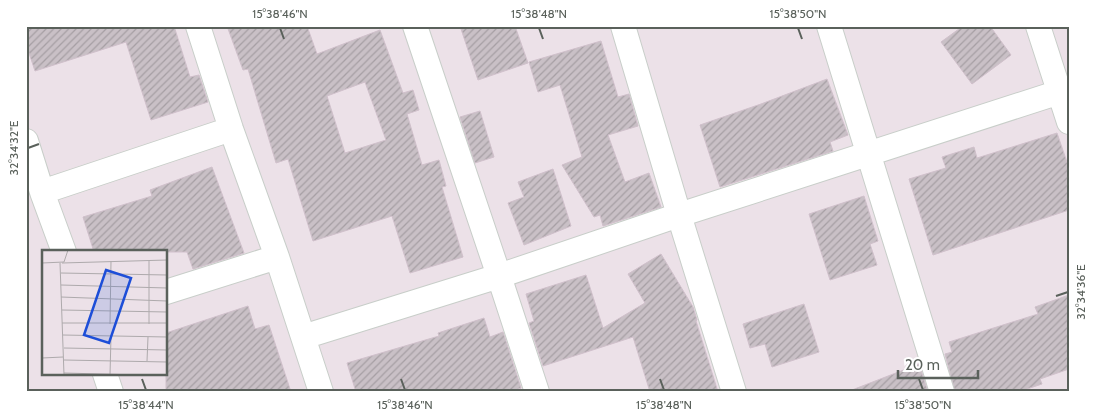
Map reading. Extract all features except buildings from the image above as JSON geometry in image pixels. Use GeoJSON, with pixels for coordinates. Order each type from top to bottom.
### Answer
{"type":"FeatureCollection","features":[{"type":"Feature","properties":{"kind":"street"},"geometry":{"type":"LineString","coordinates":[[198,26],[231,129],[277,257],[321,392]]}},
{"type":"Feature","properties":{"kind":"street"},"geometry":{"type":"LineString","coordinates":[[415,26],[537,392]]}},
{"type":"Feature","properties":{"kind":"street"},"geometry":{"type":"LineString","coordinates":[[623,26],[734,392]]}},
{"type":"Feature","properties":{"kind":"street"},"geometry":{"type":"LineString","coordinates":[[829,26],[942,392]]}},
{"type":"Feature","properties":{"kind":"street"},"geometry":{"type":"LineString","coordinates":[[1038,26],[1064,90],[1069,122]]}},
{"type":"Feature","properties":{"kind":"street"},"geometry":{"type":"LineString","coordinates":[[303,337],[499,276],[679,215],[1064,90]]}},
{"type":"Feature","properties":{"kind":"street"},"geometry":{"type":"LineString","coordinates":[[42,192],[231,129]]}},
{"type":"Feature","properties":{"kind":"street"},"geometry":{"type":"LineString","coordinates":[[26,141],[63,250]]}},
{"type":"Feature","properties":{"kind":"street"},"geometry":{"type":"LineString","coordinates":[[168,291],[277,257]]}},
{"type":"Feature","properties":{"kind":"street"},"geometry":{"type":"LineString","coordinates":[[106,376],[111,392]]}}]}
